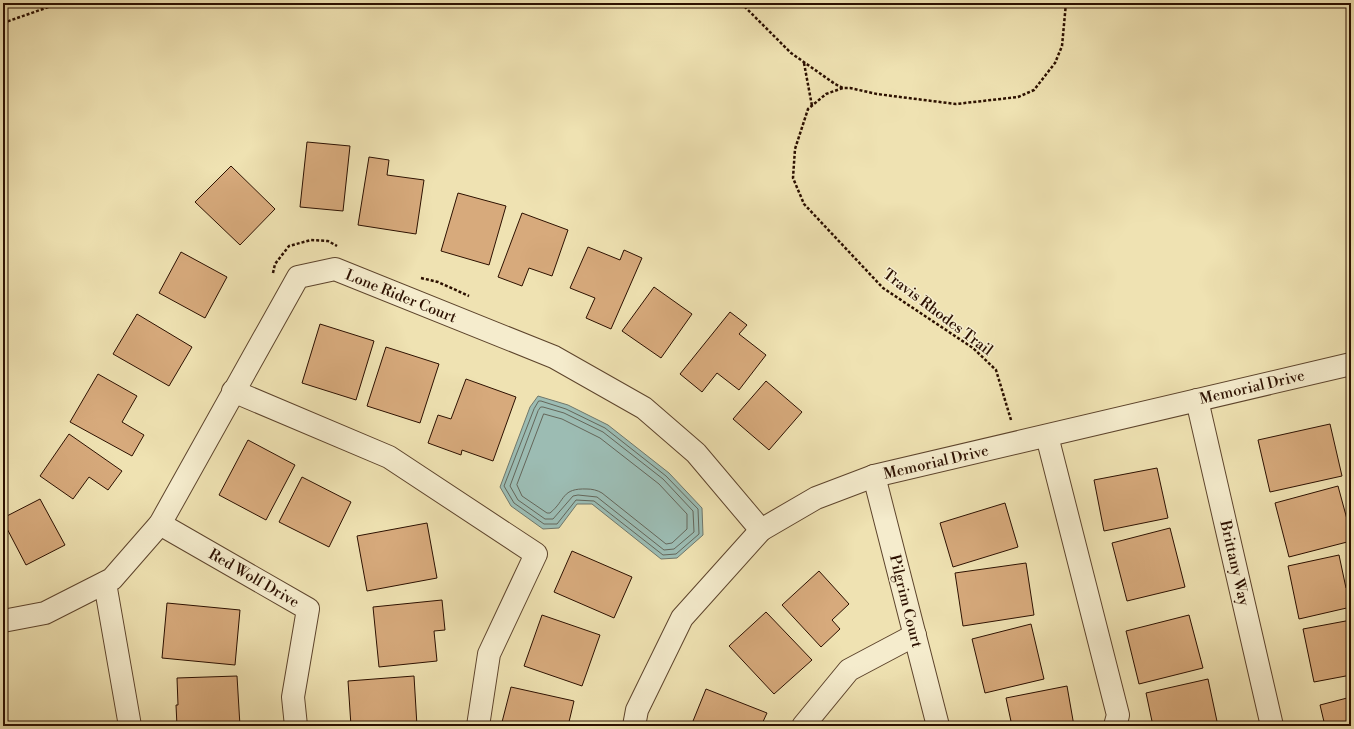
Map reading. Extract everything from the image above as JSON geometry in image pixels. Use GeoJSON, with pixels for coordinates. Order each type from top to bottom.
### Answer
{"type":"FeatureCollection","features":[{"type":"Feature","properties":{"kind":"street","name":"Lone Rider Court"},"geometry":{"type":"LineString","coordinates":[[3,621],[45,613],[112,579],[160,524],[298,277],[335,269],[554,357],[644,408],[696,453],[761,530]]}},
{"type":"Feature","properties":{"kind":"street","name":"Memorial Drive"},"geometry":{"type":"LineString","coordinates":[[634,726],[637,710],[682,618],[761,530],[816,498],[874,476],[1351,364]]}},
{"type":"Feature","properties":{"kind":"street"},"geometry":{"type":"LineString","coordinates":[[233,391],[389,457],[536,554],[489,654],[478,726]]}},
{"type":"Feature","properties":{"kind":"street","name":"Brittany Way"},"geometry":{"type":"LineString","coordinates":[[1197,400],[1272,726]]}},
{"type":"Feature","properties":{"kind":"street"},"geometry":{"type":"LineString","coordinates":[[1047,436],[1118,715],[1115,726]]}},
{"type":"Feature","properties":{"kind":"street","name":"Pilgrim Court"},"geometry":{"type":"LineString","coordinates":[[874,476],[938,726]]}},
{"type":"Feature","properties":{"kind":"street","name":"Red Wolf Drive"},"geometry":{"type":"LineString","coordinates":[[160,524],[308,609],[293,697],[296,726]]}},
{"type":"Feature","properties":{"kind":"street"},"geometry":{"type":"LineString","coordinates":[[105,583],[130,726]]}},
{"type":"Feature","properties":{"kind":"street"},"geometry":{"type":"LineString","coordinates":[[803,726],[849,670],[915,635]]}},
{"type":"Feature","properties":{"kind":"path"},"geometry":{"type":"LineString","coordinates":[[3,23],[60,3]]}},
{"type":"Feature","properties":{"kind":"path","name":"Travis Rhodes Trail"},"geometry":{"type":"LineString","coordinates":[[741,3],[791,53],[843,88]]}},
{"type":"Feature","properties":{"kind":"path","name":"Travis Rhodes Trail"},"geometry":{"type":"LineString","coordinates":[[1004,421],[1011,420],[996,370],[973,348],[883,288],[804,204],[794,178],[795,149],[808,108],[826,94],[843,88],[956,104],[1018,97],[1034,90],[1055,63],[1062,46],[1066,3]]}},
{"type":"Feature","properties":{"kind":"path"},"geometry":{"type":"LineString","coordinates":[[804,62],[812,106]]}},
{"type":"Feature","properties":{"kind":"path"},"geometry":{"type":"LineString","coordinates":[[272,279],[275,264],[289,246],[310,240],[328,241],[340,248]]}},
{"type":"Feature","properties":{"kind":"path"},"geometry":{"type":"LineString","coordinates":[[416,276],[438,282],[473,298]]}},
{"type":"Feature","properties":{"kind":"water"},"geometry":{"type":"Polygon","coordinates":[[[538,396],[568,405],[608,425],[669,473],[702,508],[703,535],[677,558],[661,559],[592,504],[577,504],[559,528],[543,529],[511,506],[500,487],[530,407],[538,396]]]}},
{"type":"Feature","properties":{"kind":"building"},"geometry":{"type":"Polygon","coordinates":[[[307,142],[350,146],[343,211],[300,207],[307,142]]]}},
{"type":"Feature","properties":{"kind":"building"},"geometry":{"type":"Polygon","coordinates":[[[369,157],[389,160],[387,175],[424,180],[416,234],[358,225],[369,157]]]}},
{"type":"Feature","properties":{"kind":"building"},"geometry":{"type":"Polygon","coordinates":[[[231,166],[275,209],[240,245],[195,202],[231,166]]]}},
{"type":"Feature","properties":{"kind":"building"},"geometry":{"type":"Polygon","coordinates":[[[458,193],[506,206],[489,265],[441,251],[458,193]]]}},
{"type":"Feature","properties":{"kind":"building"},"geometry":{"type":"Polygon","coordinates":[[[522,213],[568,230],[552,276],[529,268],[522,286],[498,277],[522,213]]]}},
{"type":"Feature","properties":{"kind":"building"},"geometry":{"type":"Polygon","coordinates":[[[588,247],[620,260],[624,250],[642,258],[611,329],[586,318],[595,298],[570,288],[588,247]]]}},
{"type":"Feature","properties":{"kind":"building"},"geometry":{"type":"Polygon","coordinates":[[[181,252],[227,277],[205,318],[159,293],[181,252]]]}},
{"type":"Feature","properties":{"kind":"building"},"geometry":{"type":"Polygon","coordinates":[[[654,287],[692,314],[661,358],[622,331],[654,287]]]}},
{"type":"Feature","properties":{"kind":"building"},"geometry":{"type":"Polygon","coordinates":[[[730,312],[747,325],[739,334],[766,355],[739,390],[717,373],[702,392],[680,374],[730,312]]]}},
{"type":"Feature","properties":{"kind":"building"},"geometry":{"type":"Polygon","coordinates":[[[137,314],[192,347],[169,386],[113,354],[137,314]]]}},
{"type":"Feature","properties":{"kind":"building"},"geometry":{"type":"Polygon","coordinates":[[[320,324],[374,341],[356,400],[302,383],[320,324]]]}},
{"type":"Feature","properties":{"kind":"building"},"geometry":{"type":"Polygon","coordinates":[[[386,347],[439,364],[420,423],[367,406],[386,347]]]}},
{"type":"Feature","properties":{"kind":"building"},"geometry":{"type":"Polygon","coordinates":[[[98,374],[137,396],[122,422],[144,435],[132,456],[70,422],[98,374]]]}},
{"type":"Feature","properties":{"kind":"building"},"geometry":{"type":"Polygon","coordinates":[[[466,379],[516,397],[493,461],[462,450],[461,455],[428,443],[438,415],[451,419],[466,379]]]}},
{"type":"Feature","properties":{"kind":"building"},"geometry":{"type":"Polygon","coordinates":[[[766,381],[802,412],[769,450],[733,419],[766,381]]]}},
{"type":"Feature","properties":{"kind":"building"},"geometry":{"type":"Polygon","coordinates":[[[1330,424],[1342,476],[1270,492],[1258,440],[1330,424]]]}},
{"type":"Feature","properties":{"kind":"building"},"geometry":{"type":"Polygon","coordinates":[[[69,434],[122,471],[108,490],[89,477],[73,499],[40,476],[69,434]]]}},
{"type":"Feature","properties":{"kind":"building"},"geometry":{"type":"Polygon","coordinates":[[[248,440],[295,465],[266,520],[219,495],[248,440]]]}},
{"type":"Feature","properties":{"kind":"building"},"geometry":{"type":"Polygon","coordinates":[[[1157,468],[1168,518],[1104,531],[1094,480],[1157,468]]]}},
{"type":"Feature","properties":{"kind":"building"},"geometry":{"type":"Polygon","coordinates":[[[302,477],[351,502],[329,547],[279,522],[302,477]]]}},
{"type":"Feature","properties":{"kind":"building"},"geometry":{"type":"Polygon","coordinates":[[[1338,486],[1351,534],[1351,541],[1289,557],[1275,503],[1338,486]]]}},
{"type":"Feature","properties":{"kind":"building"},"geometry":{"type":"Polygon","coordinates":[[[40,499],[65,545],[26,565],[3,521],[3,518],[40,499]]]}},
{"type":"Feature","properties":{"kind":"building"},"geometry":{"type":"Polygon","coordinates":[[[1005,503],[1018,547],[953,567],[940,523],[1005,503]]]}},
{"type":"Feature","properties":{"kind":"building"},"geometry":{"type":"Polygon","coordinates":[[[427,523],[437,578],[367,591],[357,536],[427,523]]]}},
{"type":"Feature","properties":{"kind":"building"},"geometry":{"type":"Polygon","coordinates":[[[1170,528],[1185,587],[1127,601],[1112,543],[1170,528]]]}},
{"type":"Feature","properties":{"kind":"building"},"geometry":{"type":"Polygon","coordinates":[[[572,551],[632,577],[614,618],[554,592],[572,551]]]}},
{"type":"Feature","properties":{"kind":"building"},"geometry":{"type":"Polygon","coordinates":[[[1339,555],[1346,588],[1351,587],[1351,607],[1299,619],[1288,566],[1339,555]]]}},
{"type":"Feature","properties":{"kind":"building"},"geometry":{"type":"Polygon","coordinates":[[[1026,563],[1034,615],[963,626],[955,573],[1026,563]]]}},
{"type":"Feature","properties":{"kind":"building"},"geometry":{"type":"Polygon","coordinates":[[[819,571],[849,604],[832,620],[840,629],[821,647],[782,605],[819,571]]]}},
{"type":"Feature","properties":{"kind":"building"},"geometry":{"type":"Polygon","coordinates":[[[442,600],[445,630],[434,631],[437,661],[379,667],[373,607],[442,600]]]}},
{"type":"Feature","properties":{"kind":"building"},"geometry":{"type":"Polygon","coordinates":[[[167,603],[240,610],[235,665],[162,658],[167,603]]]}},
{"type":"Feature","properties":{"kind":"building"},"geometry":{"type":"Polygon","coordinates":[[[766,612],[812,660],[774,694],[729,646],[766,612]]]}},
{"type":"Feature","properties":{"kind":"building"},"geometry":{"type":"Polygon","coordinates":[[[542,615],[600,635],[582,686],[524,666],[542,615]]]}},
{"type":"Feature","properties":{"kind":"building"},"geometry":{"type":"Polygon","coordinates":[[[1189,615],[1203,668],[1139,684],[1126,631],[1189,615]]]}},
{"type":"Feature","properties":{"kind":"building"},"geometry":{"type":"Polygon","coordinates":[[[1351,620],[1351,675],[1314,682],[1303,629],[1351,620]]]}},
{"type":"Feature","properties":{"kind":"building"},"geometry":{"type":"Polygon","coordinates":[[[1031,624],[1044,679],[985,693],[972,639],[1031,624]]]}},
{"type":"Feature","properties":{"kind":"building"},"geometry":{"type":"Polygon","coordinates":[[[237,676],[240,726],[177,726],[177,678],[237,676]]]}},
{"type":"Feature","properties":{"kind":"building"},"geometry":{"type":"Polygon","coordinates":[[[414,676],[417,726],[351,726],[348,681],[414,676]]]}},
{"type":"Feature","properties":{"kind":"building"},"geometry":{"type":"Polygon","coordinates":[[[1208,679],[1218,726],[1153,726],[1146,693],[1208,679]]]}},
{"type":"Feature","properties":{"kind":"building"},"geometry":{"type":"Polygon","coordinates":[[[1067,686],[1074,726],[1012,726],[1006,698],[1067,686]]]}},
{"type":"Feature","properties":{"kind":"building"},"geometry":{"type":"Polygon","coordinates":[[[511,687],[574,701],[568,726],[501,726],[511,687]]]}},
{"type":"Feature","properties":{"kind":"building"},"geometry":{"type":"Polygon","coordinates":[[[706,689],[767,713],[761,726],[691,726],[706,689]]]}},
{"type":"Feature","properties":{"kind":"building"},"geometry":{"type":"Polygon","coordinates":[[[1351,697],[1351,726],[1325,726],[1320,705],[1351,697]]]}}]}
